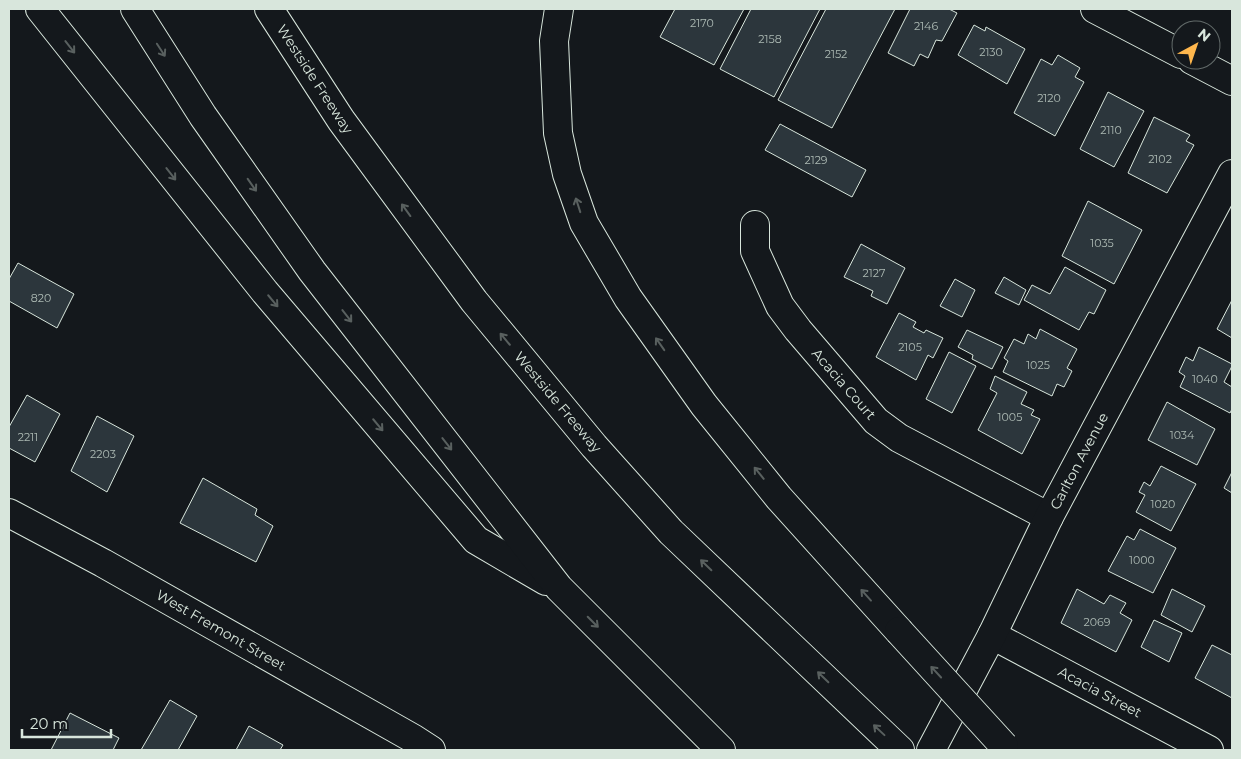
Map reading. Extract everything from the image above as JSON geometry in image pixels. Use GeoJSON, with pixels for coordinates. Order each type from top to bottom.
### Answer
{"type":"FeatureCollection","features":[{"type":"Feature","properties":{"kind":"main road"},"geometry":{"type":"LineString","coordinates":[[40,9],[265,292],[476,540],[558,588]]}},
{"type":"Feature","properties":{"kind":"main road"},"geometry":{"type":"LineString","coordinates":[[135,9],[203,116],[312,271],[558,588],[721,750]]}},
{"type":"Feature","properties":{"kind":"main road","name":"Westside Freeway"},"geometry":{"type":"LineString","coordinates":[[269,9],[341,120],[474,301],[594,446],[671,532],[900,750]]}},
{"type":"Feature","properties":{"kind":"main road"},"geometry":{"type":"LineString","coordinates":[[559,9],[554,41],[558,133],[567,174],[584,223],[628,298],[704,406],[778,498],[1006,748]]}},
{"type":"Feature","properties":{"kind":"main road"},"geometry":{"type":"LineString","coordinates":[[1095,9],[1171,49]]}},
{"type":"Feature","properties":{"kind":"main road"},"geometry":{"type":"LineString","coordinates":[[1211,70],[1232,81]]}},
{"type":"Feature","properties":{"kind":"main road","name":"Carlton Avenue"},"geometry":{"type":"LineString","coordinates":[[931,750],[992,635],[1049,517],[1232,174]]}},
{"type":"Feature","properties":{"kind":"main road","name":"Acacia Court"},"geometry":{"type":"LineString","coordinates":[[754,225],[755,251],[780,306],[798,330],[876,421],[899,438],[1049,517]]}},
{"type":"Feature","properties":{"kind":"main road","name":"West Fremont Street"},"geometry":{"type":"LineString","coordinates":[[9,513],[103,563],[431,750]]}},
{"type":"Feature","properties":{"kind":"main road","name":"Acacia Street"},"geometry":{"type":"LineString","coordinates":[[992,635],[1209,750]]}},
{"type":"Feature","properties":{"kind":"building"},"geometry":{"type":"Polygon","coordinates":[[[675,9],[744,9],[714,65],[660,37],[675,9]]]}},
{"type":"Feature","properties":{"kind":"building"},"geometry":{"type":"Polygon","coordinates":[[[751,9],[820,9],[774,97],[720,69],[751,9]]]}},
{"type":"Feature","properties":{"kind":"building"},"geometry":{"type":"Polygon","coordinates":[[[826,9],[895,9],[832,128],[778,100],[826,9]]]}},
{"type":"Feature","properties":{"kind":"building"},"geometry":{"type":"Polygon","coordinates":[[[910,9],[949,9],[957,13],[942,41],[936,40],[928,58],[920,54],[914,66],[888,53],[910,9]]]}},
{"type":"Feature","properties":{"kind":"building"},"geometry":{"type":"Polygon","coordinates":[[[974,25],[985,31],[986,27],[1025,49],[1007,84],[958,55],[974,25]]]}},
{"type":"Feature","properties":{"kind":"building"},"geometry":{"type":"Polygon","coordinates":[[[1058,55],[1080,68],[1075,77],[1084,82],[1055,136],[1014,113],[1041,59],[1052,65],[1058,55]]]}},
{"type":"Feature","properties":{"kind":"building"},"geometry":{"type":"Polygon","coordinates":[[[1108,92],[1144,111],[1114,167],[1080,149],[1108,92]]]}},
{"type":"Feature","properties":{"kind":"building"},"geometry":{"type":"Polygon","coordinates":[[[1154,117],[1190,135],[1186,141],[1194,145],[1167,193],[1128,173],[1154,117]]]}},
{"type":"Feature","properties":{"kind":"building"},"geometry":{"type":"Polygon","coordinates":[[[780,124],[866,170],[852,197],[765,150],[780,124]]]}},
{"type":"Feature","properties":{"kind":"building"},"geometry":{"type":"Polygon","coordinates":[[[1088,201],[1142,230],[1114,284],[1062,256],[1088,201]]]}},
{"type":"Feature","properties":{"kind":"building"},"geometry":{"type":"Polygon","coordinates":[[[861,244],[905,268],[887,304],[871,296],[873,291],[844,277],[861,244]]]}},
{"type":"Feature","properties":{"kind":"building"},"geometry":{"type":"Polygon","coordinates":[[[18,263],[74,294],[57,328],[9,301],[9,279],[18,263]]]}},
{"type":"Feature","properties":{"kind":"building"},"geometry":{"type":"Polygon","coordinates":[[[1065,267],[1106,290],[1094,314],[1089,312],[1079,330],[1024,300],[1032,285],[1050,294],[1065,267]]]}},
{"type":"Feature","properties":{"kind":"building"},"geometry":{"type":"Polygon","coordinates":[[[1004,277],[1026,290],[1019,305],[995,293],[1004,277]]]}},
{"type":"Feature","properties":{"kind":"building"},"geometry":{"type":"Polygon","coordinates":[[[955,279],[975,290],[962,317],[940,306],[955,279]]]}},
{"type":"Feature","properties":{"kind":"building"},"geometry":{"type":"Polygon","coordinates":[[[1232,300],[1232,338],[1217,329],[1232,300]]]}},
{"type":"Feature","properties":{"kind":"building"},"geometry":{"type":"Polygon","coordinates":[[[899,313],[916,322],[913,327],[924,333],[926,330],[943,338],[933,358],[928,355],[916,380],[876,357],[899,313]]]}},
{"type":"Feature","properties":{"kind":"building"},"geometry":{"type":"Polygon","coordinates":[[[1040,329],[1077,349],[1067,368],[1072,371],[1064,387],[1057,384],[1052,396],[1003,372],[1008,361],[1004,358],[1014,339],[1024,344],[1028,334],[1036,339],[1040,329]]]}},
{"type":"Feature","properties":{"kind":"building"},"geometry":{"type":"Polygon","coordinates":[[[967,330],[1003,347],[992,369],[972,359],[973,355],[958,347],[967,330]]]}},
{"type":"Feature","properties":{"kind":"building"},"geometry":{"type":"Polygon","coordinates":[[[1199,347],[1232,364],[1224,382],[1232,387],[1232,409],[1230,413],[1180,387],[1185,376],[1179,372],[1186,357],[1193,361],[1199,347]]]}},
{"type":"Feature","properties":{"kind":"building"},"geometry":{"type":"Polygon","coordinates":[[[949,352],[976,366],[952,413],[926,399],[949,352]]]}},
{"type":"Feature","properties":{"kind":"building"},"geometry":{"type":"Polygon","coordinates":[[[995,376],[1027,392],[1021,404],[1034,410],[1031,415],[1040,419],[1022,454],[978,430],[997,393],[990,389],[995,376]]]}},
{"type":"Feature","properties":{"kind":"building"},"geometry":{"type":"Polygon","coordinates":[[[27,395],[60,414],[35,462],[9,448],[9,427],[27,395]]]}},
{"type":"Feature","properties":{"kind":"building"},"geometry":{"type":"Polygon","coordinates":[[[1167,402],[1215,429],[1197,465],[1148,440],[1167,402]]]}},
{"type":"Feature","properties":{"kind":"building"},"geometry":{"type":"Polygon","coordinates":[[[97,416],[134,436],[107,492],[71,471],[97,416]]]}},
{"type":"Feature","properties":{"kind":"building"},"geometry":{"type":"Polygon","coordinates":[[[1161,466],[1196,484],[1171,531],[1136,512],[1145,495],[1139,492],[1144,482],[1150,486],[1161,466]]]}},
{"type":"Feature","properties":{"kind":"building"},"geometry":{"type":"Polygon","coordinates":[[[1232,472],[1232,493],[1224,488],[1232,472]]]}},
{"type":"Feature","properties":{"kind":"building"},"geometry":{"type":"Polygon","coordinates":[[[203,478],[257,509],[255,515],[273,526],[256,562],[180,523],[203,478]]]}},
{"type":"Feature","properties":{"kind":"building"},"geometry":{"type":"Polygon","coordinates":[[[1140,529],[1176,548],[1153,593],[1108,571],[1127,536],[1134,540],[1140,529]]]}},
{"type":"Feature","properties":{"kind":"building"},"geometry":{"type":"Polygon","coordinates":[[[1077,589],[1104,604],[1110,595],[1126,603],[1120,613],[1132,620],[1116,652],[1061,623],[1077,589]]]}},
{"type":"Feature","properties":{"kind":"building"},"geometry":{"type":"Polygon","coordinates":[[[1172,589],[1205,606],[1192,632],[1161,615],[1172,589]]]}},
{"type":"Feature","properties":{"kind":"building"},"geometry":{"type":"Polygon","coordinates":[[[1154,620],[1182,633],[1169,662],[1141,647],[1154,620]]]}},
{"type":"Feature","properties":{"kind":"building"},"geometry":{"type":"Polygon","coordinates":[[[1212,645],[1232,655],[1232,698],[1195,678],[1212,645]]]}},
{"type":"Feature","properties":{"kind":"building"},"geometry":{"type":"Polygon","coordinates":[[[170,700],[197,716],[178,750],[141,750],[170,700]]]}},
{"type":"Feature","properties":{"kind":"building"},"geometry":{"type":"Polygon","coordinates":[[[70,713],[119,738],[113,750],[51,750],[70,713]]]}},
{"type":"Feature","properties":{"kind":"building"},"geometry":{"type":"Polygon","coordinates":[[[249,726],[283,745],[280,750],[236,750],[249,726]]]}}]}
